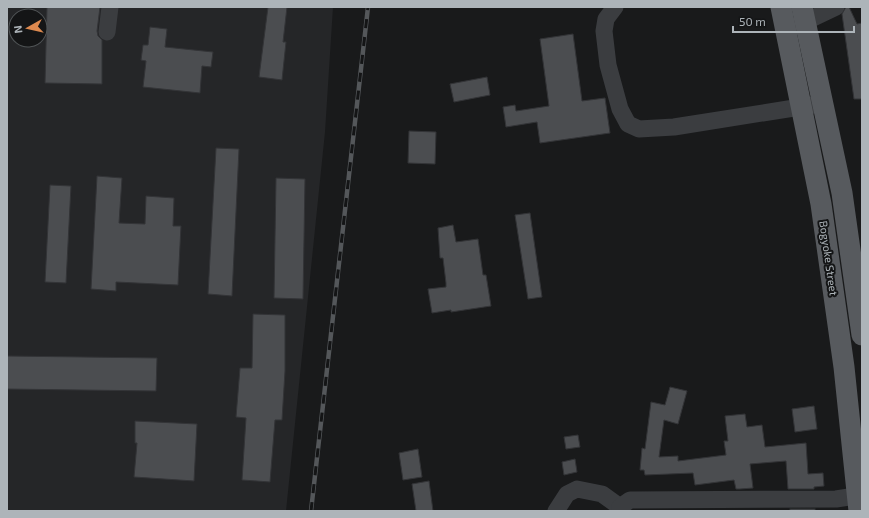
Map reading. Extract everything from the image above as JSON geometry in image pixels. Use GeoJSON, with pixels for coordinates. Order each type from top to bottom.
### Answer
{"type":"FeatureCollection","features":[{"type":"Feature","properties":{"kind":"main road","name":"Bogyoke Street"},"geometry":{"type":"LineString","coordinates":[[781,7],[821,204],[844,367],[860,501]]}},
{"type":"Feature","properties":{"kind":"main road","name":"Bogyoke Street"},"geometry":{"type":"LineString","coordinates":[[804,14],[842,193],[862,335]]}},
{"type":"Feature","properties":{"kind":"street"},"geometry":{"type":"LineString","coordinates":[[107,32],[110,7]]}},
{"type":"Feature","properties":{"kind":"street"},"geometry":{"type":"LineString","coordinates":[[615,7],[606,19],[604,32],[608,65],[620,109],[628,124],[639,129],[674,127],[823,104]]}},
{"type":"Feature","properties":{"kind":"street"},"geometry":{"type":"LineString","coordinates":[[786,31],[804,14],[836,7]]}},
{"type":"Feature","properties":{"kind":"street"},"geometry":{"type":"LineString","coordinates":[[556,511],[567,494],[577,489],[602,494],[620,509],[630,500],[836,498],[860,501]]}},
{"type":"Feature","properties":{"kind":"shaded area"},"geometry":{"type":"Polygon","coordinates":[[[7,7],[333,7],[325,132],[286,511],[7,511],[7,7]]]}},
{"type":"Feature","properties":{"kind":"building"},"geometry":{"type":"Polygon","coordinates":[[[100,7],[97,31],[98,36],[102,40],[102,84],[45,83],[46,48],[48,48],[47,8],[100,7]]]}},
{"type":"Feature","properties":{"kind":"building"},"geometry":{"type":"Polygon","coordinates":[[[268,7],[287,7],[283,42],[286,42],[282,80],[259,77],[268,7]]]}},
{"type":"Feature","properties":{"kind":"building"},"geometry":{"type":"Polygon","coordinates":[[[846,7],[849,7],[857,24],[862,23],[862,99],[854,99],[842,14],[846,7]]]}},
{"type":"Feature","properties":{"kind":"building"},"geometry":{"type":"Polygon","coordinates":[[[150,27],[167,29],[165,47],[213,52],[211,67],[202,66],[200,93],[143,87],[146,61],[141,60],[143,45],[148,45],[150,27]]]}},
{"type":"Feature","properties":{"kind":"building"},"geometry":{"type":"Polygon","coordinates":[[[573,34],[582,101],[605,98],[610,133],[540,143],[537,122],[506,127],[503,107],[515,105],[516,111],[549,106],[540,39],[573,34]]]}},
{"type":"Feature","properties":{"kind":"building"},"geometry":{"type":"Polygon","coordinates":[[[487,77],[490,95],[454,102],[450,84],[487,77]]]}},
{"type":"Feature","properties":{"kind":"building"},"geometry":{"type":"Polygon","coordinates":[[[409,131],[436,132],[435,164],[408,163],[409,131]]]}},
{"type":"Feature","properties":{"kind":"building"},"geometry":{"type":"Polygon","coordinates":[[[216,148],[239,149],[232,296],[208,294],[216,148]]]}},
{"type":"Feature","properties":{"kind":"building"},"geometry":{"type":"Polygon","coordinates":[[[97,176],[122,178],[119,223],[145,224],[146,196],[174,198],[173,226],[181,226],[178,285],[116,282],[116,291],[91,289],[97,176]]]}},
{"type":"Feature","properties":{"kind":"building"},"geometry":{"type":"Polygon","coordinates":[[[276,178],[305,179],[303,299],[274,298],[276,178]]]}},
{"type":"Feature","properties":{"kind":"building"},"geometry":{"type":"Polygon","coordinates":[[[50,185],[71,186],[66,283],[45,282],[50,185]]]}},
{"type":"Feature","properties":{"kind":"building"},"geometry":{"type":"Polygon","coordinates":[[[530,213],[542,297],[528,299],[515,215],[530,213]]]}},
{"type":"Feature","properties":{"kind":"building"},"geometry":{"type":"Polygon","coordinates":[[[453,225],[456,242],[478,239],[483,275],[486,275],[491,306],[451,312],[451,310],[432,313],[428,289],[446,287],[443,258],[440,258],[438,228],[453,225]]]}},
{"type":"Feature","properties":{"kind":"building"},"geometry":{"type":"Polygon","coordinates":[[[253,314],[285,315],[285,371],[282,420],[275,420],[270,482],[242,480],[246,418],[236,417],[240,368],[252,368],[253,314]]]}},
{"type":"Feature","properties":{"kind":"building"},"geometry":{"type":"Polygon","coordinates":[[[7,356],[157,358],[156,391],[7,389],[7,356]]]}},
{"type":"Feature","properties":{"kind":"building"},"geometry":{"type":"Polygon","coordinates":[[[670,387],[687,391],[678,424],[664,420],[659,457],[678,456],[678,461],[726,455],[724,441],[728,441],[725,416],[745,414],[747,427],[762,425],[765,447],[806,443],[808,474],[823,473],[824,486],[814,487],[814,489],[788,489],[786,461],[750,464],[753,488],[736,489],[734,480],[695,485],[693,473],[645,475],[644,470],[640,470],[642,448],[645,449],[651,402],[665,405],[670,387]]]}},
{"type":"Feature","properties":{"kind":"building"},"geometry":{"type":"Polygon","coordinates":[[[814,406],[817,429],[795,432],[792,409],[814,406]]]}},
{"type":"Feature","properties":{"kind":"building"},"geometry":{"type":"Polygon","coordinates":[[[135,421],[197,424],[194,481],[134,477],[137,443],[135,443],[135,421]]]}},
{"type":"Feature","properties":{"kind":"building"},"geometry":{"type":"Polygon","coordinates":[[[578,435],[580,447],[566,449],[564,437],[578,435]]]}},
{"type":"Feature","properties":{"kind":"building"},"geometry":{"type":"Polygon","coordinates":[[[418,449],[422,477],[403,480],[399,453],[418,449]]]}},
{"type":"Feature","properties":{"kind":"building"},"geometry":{"type":"Polygon","coordinates":[[[575,459],[577,472],[564,475],[562,462],[575,459]]]}},
{"type":"Feature","properties":{"kind":"building"},"geometry":{"type":"Polygon","coordinates":[[[429,481],[433,511],[416,511],[412,484],[429,481]]]}},
{"type":"Feature","properties":{"kind":"building"},"geometry":{"type":"Polygon","coordinates":[[[790,509],[815,509],[815,511],[790,511],[790,509]]]}},
{"type":"Feature","properties":{"kind":"railway"},"geometry":{"type":"LineString","coordinates":[[311,511],[368,7]]}}]}
